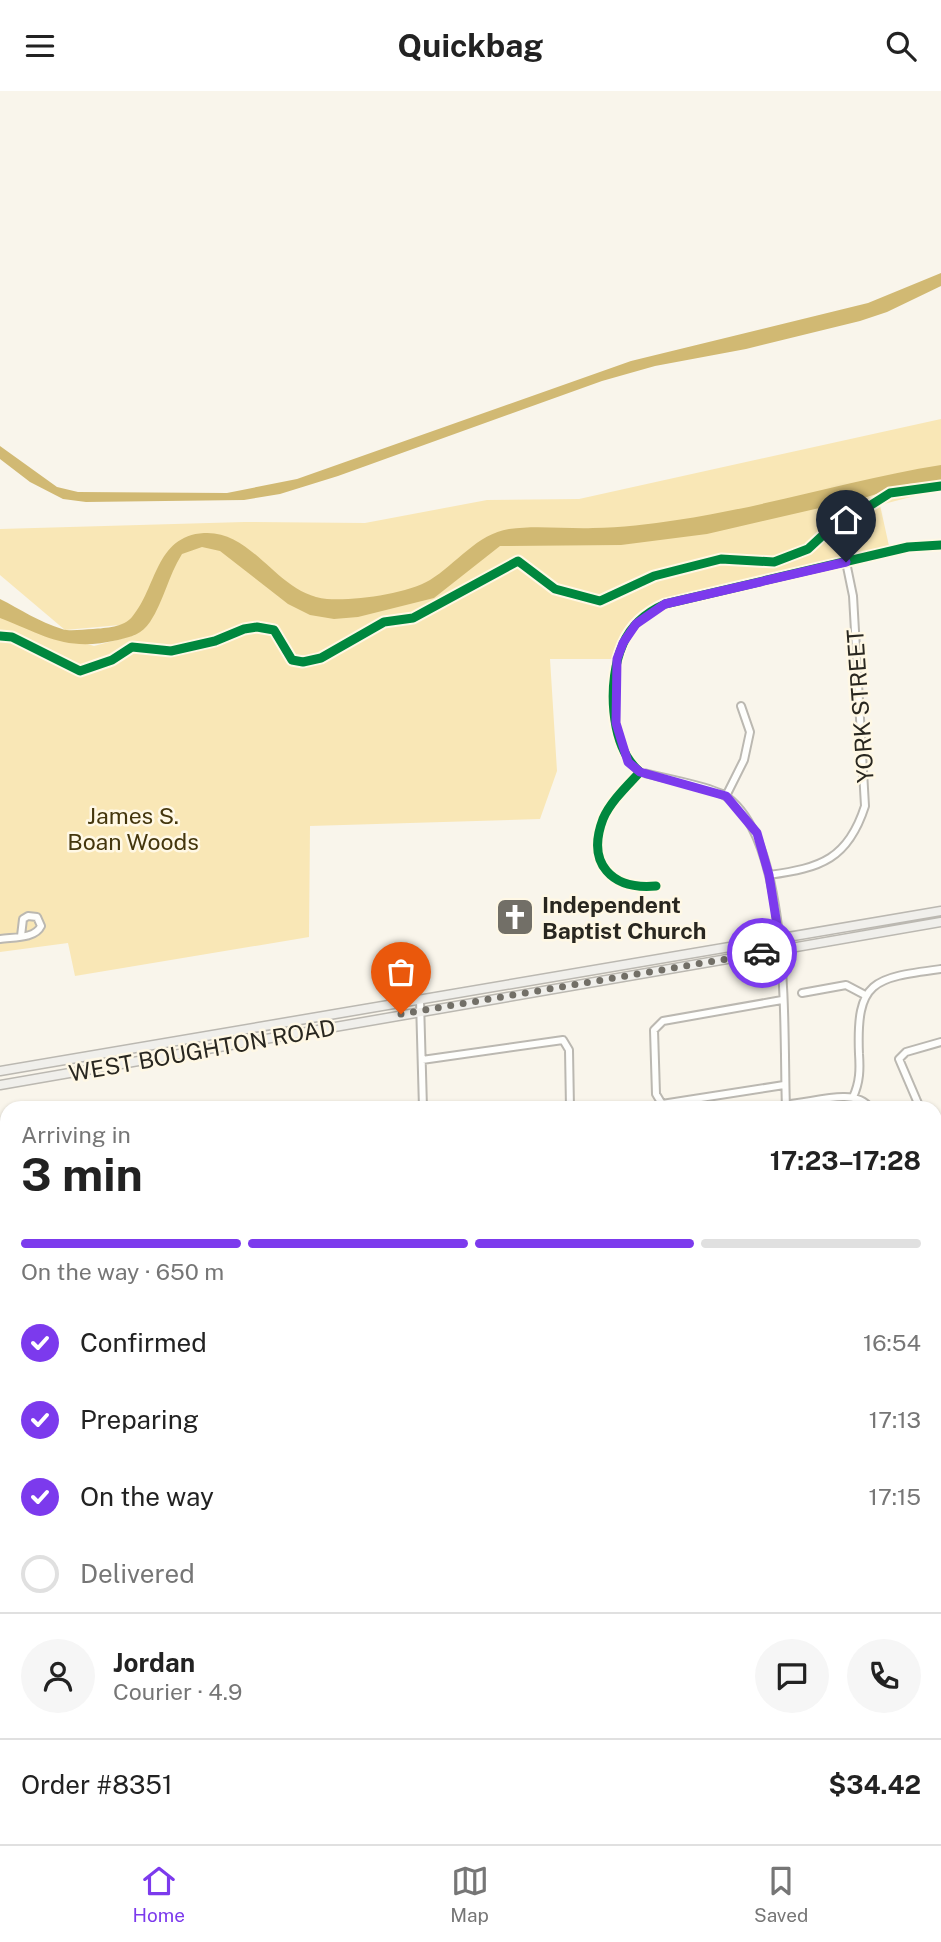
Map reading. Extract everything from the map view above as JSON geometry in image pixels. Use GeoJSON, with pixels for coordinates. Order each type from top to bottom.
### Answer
{"type":"FeatureCollection","features":[{"type":"Feature","properties":{"kind":"main road","name":"WEST BOUGHTON ROAD"},"geometry":{"type":"LineString","coordinates":[[0,1071],[941,911]]}},
{"type":"Feature","properties":{"kind":"main road","name":"WEST BOUGHTON ROAD"},"geometry":{"type":"LineString","coordinates":[[0,1085],[941,922]]}},
{"type":"Feature","properties":{"kind":"street"},"geometry":{"type":"LineString","coordinates":[[786,1101],[781,950],[769,875],[757,833],[726,796],[640,772],[628,762],[616,723],[617,659],[623,643],[636,624],[665,604],[908,547],[941,545]]}},
{"type":"Feature","properties":{"kind":"street","name":"YORK STREET"},"geometry":{"type":"LineString","coordinates":[[769,875],[819,865],[838,853],[849,843],[858,828],[865,806],[853,596],[846,562]]}},
{"type":"Feature","properties":{"kind":"street"},"geometry":{"type":"LineString","coordinates":[[726,796],[744,760],[750,732],[741,706]]}},
{"type":"Feature","properties":{"kind":"street"},"geometry":{"type":"LineString","coordinates":[[640,772],[604,817],[597,848],[601,860],[618,883],[628,886],[656,886]]}},
{"type":"Feature","properties":{"kind":"street"},"geometry":{"type":"LineString","coordinates":[[0,939],[21,936]]}},
{"type":"Feature","properties":{"kind":"street"},"geometry":{"type":"LineString","coordinates":[[853,1097],[860,1074],[860,1004],[866,995],[878,982],[895,975],[941,969]]}},
{"type":"Feature","properties":{"kind":"street"},"geometry":{"type":"LineString","coordinates":[[802,993],[846,985],[866,995]]}},
{"type":"Feature","properties":{"kind":"street"},"geometry":{"type":"LineString","coordinates":[[497,988],[497,998]]}},
{"type":"Feature","properties":{"kind":"street"},"geometry":{"type":"LineString","coordinates":[[660,1101],[656,1094],[654,1030],[663,1021],[782,1000]]}},
{"type":"Feature","properties":{"kind":"street"},"geometry":{"type":"LineString","coordinates":[[420,1001],[424,1101]]}},
{"type":"Feature","properties":{"kind":"street"},"geometry":{"type":"LineString","coordinates":[[363,1021],[364,1009]]}},
{"type":"Feature","properties":{"kind":"street"},"geometry":{"type":"LineString","coordinates":[[422,1061],[563,1040],[569,1050],[570,1101]]}},
{"type":"Feature","properties":{"kind":"street"},"geometry":{"type":"LineString","coordinates":[[917,1101],[899,1059],[906,1052],[941,1042]]}},
{"type":"Feature","properties":{"kind":"street"},"geometry":{"type":"LineString","coordinates":[[681,1101],[785,1085]]}},
{"type":"Feature","properties":{"kind":"street"},"geometry":{"type":"LineString","coordinates":[[823,1101],[853,1097],[865,1101]]}},
{"type":"Feature","properties":{"kind":"green space","name":"James S. Boan Woods"},"geometry":{"type":"Polygon","coordinates":[[[941,419],[941,489],[880,505],[889,546],[671,597],[650,607],[634,621],[621,638],[613,659],[550,659],[557,771],[540,819],[310,826],[309,937],[75,976],[68,943],[0,952],[0,617],[94,646],[135,635],[120,625],[65,630],[0,575],[0,529],[244,522],[365,523],[487,500],[579,499],[941,419]]]}},
{"type":"Feature","properties":{"kind":"shaded area"},"geometry":{"type":"Polygon","coordinates":[[[941,273],[941,286],[887,312],[746,349],[655,366],[602,381],[338,476],[280,494],[244,500],[86,502],[63,499],[30,482],[0,459],[0,446],[57,487],[78,492],[227,493],[297,479],[631,361],[868,303],[941,273]]]}},
{"type":"Feature","properties":{"kind":"shaded area"},"geometry":{"type":"Polygon","coordinates":[[[941,465],[941,481],[908,484],[867,497],[707,534],[621,545],[500,546],[434,598],[358,617],[334,619],[310,615],[288,604],[220,551],[202,547],[182,554],[150,622],[132,636],[100,643],[70,643],[44,636],[0,618],[0,599],[66,630],[103,628],[124,623],[140,605],[166,553],[188,536],[204,533],[222,535],[237,541],[279,576],[309,595],[327,599],[366,598],[420,585],[440,573],[477,543],[509,529],[614,527],[677,520],[941,465]]]}},
{"type":"Feature","properties":{"kind":"cycle path"},"geometry":{"type":"LineString","coordinates":[[0,636],[12,637],[80,671],[112,660],[132,647],[171,651],[215,641],[244,629],[257,627],[274,630],[292,660],[303,662],[321,658],[384,622],[413,618],[518,561],[555,589],[600,601],[654,576],[721,559],[774,562],[808,549],[822,536],[890,493],[941,486]]}},
{"type":"Feature","properties":{"kind":"cycle path"},"geometry":{"type":"LineString","coordinates":[[656,886],[627,884],[615,878],[601,861],[598,849],[606,813],[640,772],[622,746],[617,730],[613,693],[618,659],[626,637],[635,625],[665,604],[908,547],[941,545]]}},
{"type":"Feature","properties":{"kind":"way so far"},"geometry":{"type":"LineString","coordinates":[[401,1014],[762,953]]}},
{"type":"Feature","properties":{"kind":"place","name":"Independent Baptist Church"},"geometry":{"type":"Point","coordinates":[515,917]}},
{"type":"Feature","properties":{"kind":"route"},"geometry":{"type":"LineString","coordinates":[[762,953],[781,950],[769,875],[757,833],[726,796],[640,772],[628,762],[616,723],[617,659],[627,636],[641,618],[655,608],[763,579],[846,562]]}}]}
